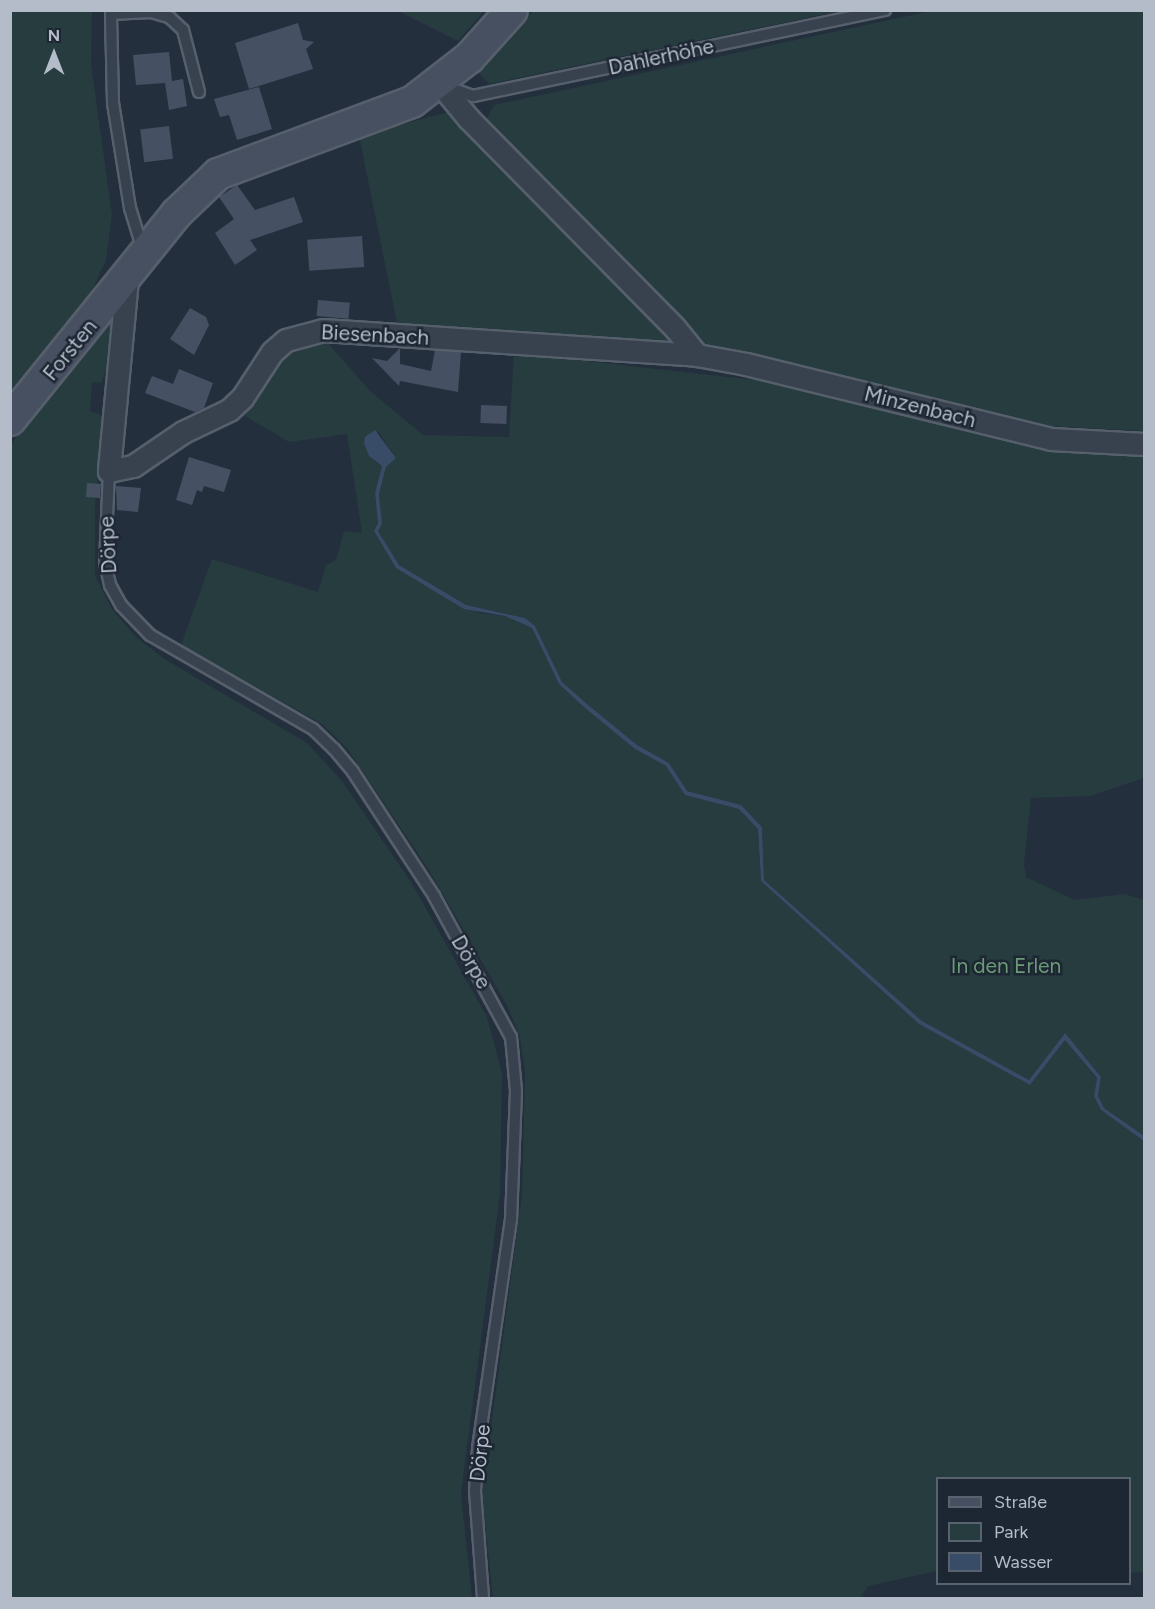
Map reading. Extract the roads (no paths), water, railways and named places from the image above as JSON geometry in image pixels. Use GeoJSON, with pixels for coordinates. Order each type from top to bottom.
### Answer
{"type":"FeatureCollection","features":[{"type":"Feature","properties":{"kind":"street"},"geometry":{"type":"LineString","coordinates":[[109,471],[136,268],[176,214],[218,174],[370,120],[412,102],[440,84],[512,10]]}},
{"type":"Feature","properties":{"kind":"street"},"geometry":{"type":"LineString","coordinates":[[440,84],[469,119],[675,328],[697,355]]}},
{"type":"Feature","properties":{"kind":"street","name":"Forsten"},"geometry":{"type":"LineString","coordinates":[[10,420],[136,268]]}},
{"type":"Feature","properties":{"kind":"street","name":"Biesenbach"},"geometry":{"type":"LineString","coordinates":[[109,471],[133,466],[183,432],[229,410],[242,398],[272,352],[301,334],[323,330],[697,355]]}},
{"type":"Feature","properties":{"kind":"street","name":"Minzenbach"},"geometry":{"type":"LineString","coordinates":[[697,355],[746,364],[1051,439],[1144,444]]}},
{"type":"Feature","properties":{"kind":"lane","name":"Dahlerhöhe"},"geometry":{"type":"LineString","coordinates":[[440,84],[473,96],[885,10]]}},
{"type":"Feature","properties":{"kind":"lane"},"geometry":{"type":"LineString","coordinates":[[136,268],[130,208],[113,103],[111,14],[151,12],[168,17],[183,30],[199,92]]}},
{"type":"Feature","properties":{"kind":"lane","name":"Dörpe"},"geometry":{"type":"LineString","coordinates":[[109,471],[105,563],[121,605],[150,635],[313,729],[334,748],[353,772],[434,896],[511,1037],[516,1091],[512,1219],[478,1449],[476,1491],[483,1599]]}},
{"type":"Feature","properties":{"kind":"water"},"geometry":{"type":"Polygon","coordinates":[[[375,430],[396,458],[386,467],[379,494],[382,524],[378,531],[399,565],[466,605],[525,618],[535,626],[562,682],[637,745],[669,763],[687,791],[741,805],[762,827],[764,880],[922,1021],[1029,1080],[1065,1033],[1101,1077],[1098,1096],[1104,1108],[1144,1136],[1144,1141],[1101,1110],[1094,1096],[1097,1078],[1065,1040],[1030,1085],[919,1024],[761,881],[758,829],[739,809],[685,795],[666,766],[635,749],[584,707],[559,684],[532,628],[505,616],[464,609],[396,568],[374,531],[378,523],[375,493],[382,466],[369,456],[364,443],[365,437],[375,430]]]}},
{"type":"Feature","properties":{"kind":"park label","name":"In den Erlen"},"geometry":{"type":"Point","coordinates":[1006,966]}}]}
